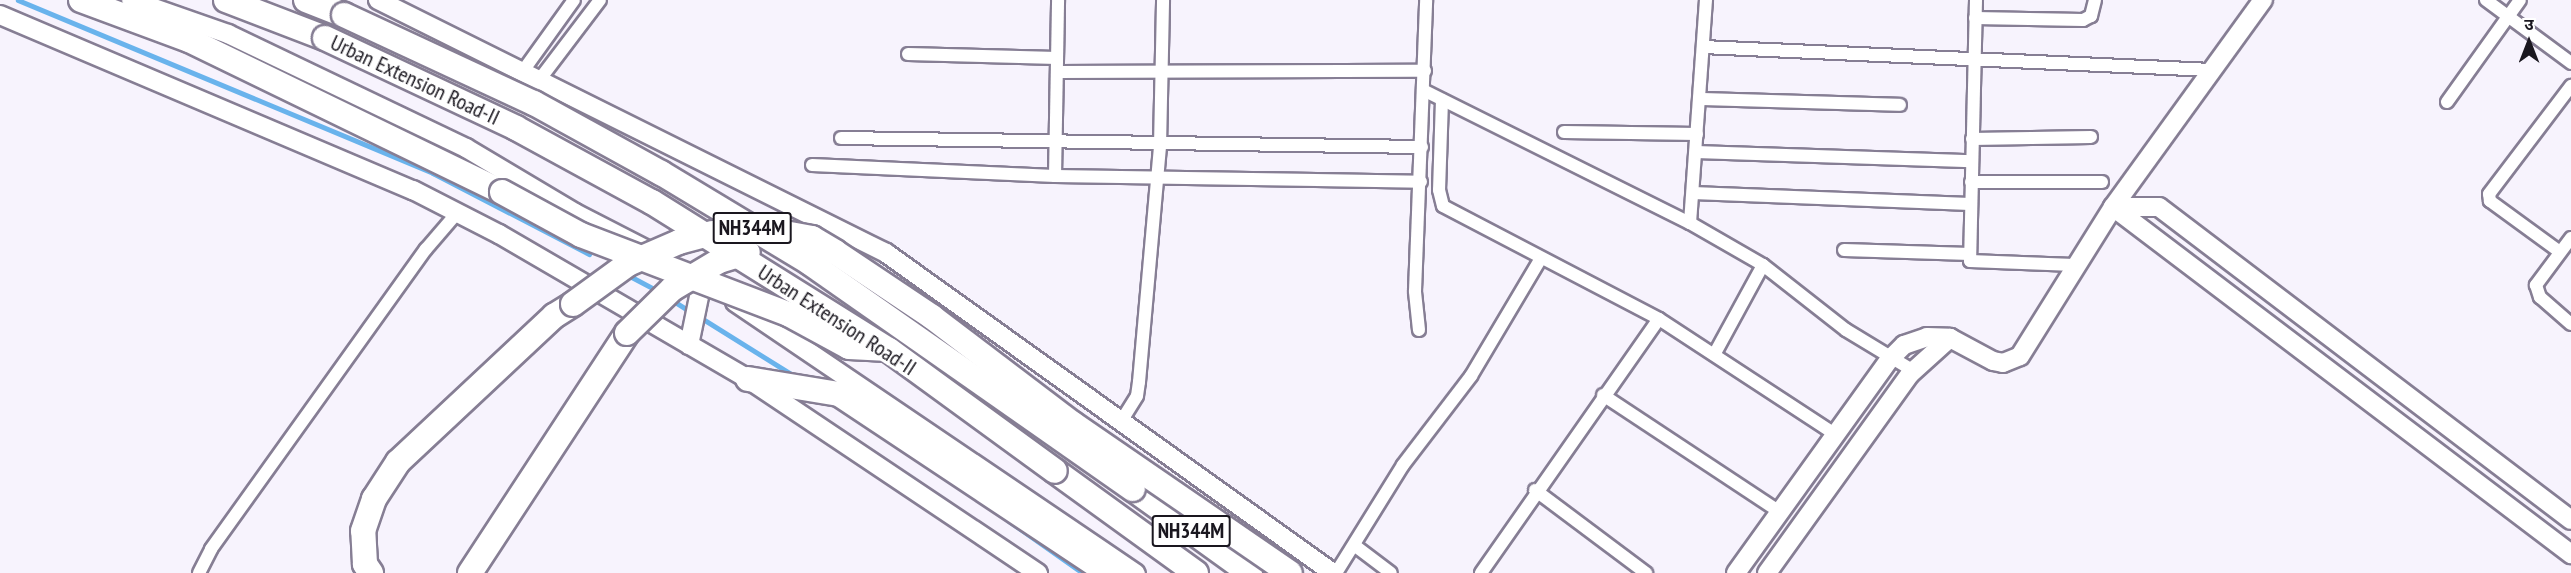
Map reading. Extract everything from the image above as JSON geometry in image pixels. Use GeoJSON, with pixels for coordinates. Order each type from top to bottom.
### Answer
{"type":"FeatureCollection","features":[{"type":"Feature","properties":{"kind":"highway"},"geometry":{"type":"LineString","coordinates":[[81,0],[189,40],[581,235],[790,315],[849,347],[889,350]]}},
{"type":"Feature","properties":{"kind":"highway","name":"Urban Extension Road-II"},"geometry":{"type":"LineString","coordinates":[[226,0],[325,38],[516,128],[652,202],[889,350],[1196,573]]}},
{"type":"Feature","properties":{"kind":"highway","name":"Urban Extension Road-II"},"geometry":{"type":"LineString","coordinates":[[306,0],[534,103],[661,173],[810,263],[1250,573]]}},
{"type":"Feature","properties":{"kind":"highway"},"geometry":{"type":"LineString","coordinates":[[371,573],[365,564],[363,531],[374,499],[398,462],[554,316],[628,264],[679,242],[711,234],[764,229],[812,238],[932,317],[1073,424],[1290,573]]}},
{"type":"Feature","properties":{"kind":"highway"},"geometry":{"type":"LineString","coordinates":[[470,573],[627,333],[672,289],[719,261],[812,238]]}},
{"type":"Feature","properties":{"kind":"highway"},"geometry":{"type":"LineString","coordinates":[[748,379],[839,394],[1108,573]]}},
{"type":"Feature","properties":{"kind":"street"},"geometry":{"type":"LineString","coordinates":[[131,0],[228,34],[466,148],[702,282],[786,334],[1136,573]]}},
{"type":"Feature","properties":{"kind":"street"},"geometry":{"type":"LineString","coordinates":[[378,0],[886,253],[1335,573],[1403,465],[1471,376],[1541,258]]}},
{"type":"Feature","properties":{"kind":"street"},"geometry":{"type":"LineString","coordinates":[[523,71],[574,0]]}},
{"type":"Feature","properties":{"kind":"street"},"geometry":{"type":"LineString","coordinates":[[540,79],[600,0]]}},
{"type":"Feature","properties":{"kind":"street"},"geometry":{"type":"LineString","coordinates":[[1055,176],[1057,0]]}},
{"type":"Feature","properties":{"kind":"street"},"geometry":{"type":"LineString","coordinates":[[1122,420],[1130,412],[1138,389],[1160,146],[1163,0]]}},
{"type":"Feature","properties":{"kind":"street"},"geometry":{"type":"LineString","coordinates":[[1419,330],[1415,300],[1425,91],[1426,0]]}},
{"type":"Feature","properties":{"kind":"street"},"geometry":{"type":"LineString","coordinates":[[1690,223],[1706,0]]}},
{"type":"Feature","properties":{"kind":"street"},"geometry":{"type":"LineString","coordinates":[[1976,0],[1977,60],[1971,161],[1970,261],[2074,265]]}},
{"type":"Feature","properties":{"kind":"street"},"geometry":{"type":"LineString","coordinates":[[1975,18],[2083,20],[2091,16],[2095,0]]}},
{"type":"Feature","properties":{"kind":"street"},"geometry":{"type":"LineString","coordinates":[[1736,573],[1890,359],[1914,339],[1950,339],[1993,361],[2012,361],[2026,347],[2074,265],[2263,0]]}},
{"type":"Feature","properties":{"kind":"street"},"geometry":{"type":"LineString","coordinates":[[2486,0],[2571,63]]}},
{"type":"Feature","properties":{"kind":"street"},"geometry":{"type":"LineString","coordinates":[[2447,102],[2520,0]]}},
{"type":"Feature","properties":{"kind":"street"},"geometry":{"type":"LineString","coordinates":[[0,15],[457,213],[748,379],[1038,573]]}},
{"type":"Feature","properties":{"kind":"street"},"geometry":{"type":"LineString","coordinates":[[1703,47],[2212,70]]}},
{"type":"Feature","properties":{"kind":"street"},"geometry":{"type":"LineString","coordinates":[[908,54],[1057,58]]}},
{"type":"Feature","properties":{"kind":"street"},"geometry":{"type":"LineString","coordinates":[[1057,72],[1425,71]]}},
{"type":"Feature","properties":{"kind":"street"},"geometry":{"type":"LineString","coordinates":[[2560,252],[2490,201],[2489,194],[2571,86]]}},
{"type":"Feature","properties":{"kind":"street"},"geometry":{"type":"LineString","coordinates":[[1425,91],[1690,223],[1763,265],[1890,359],[1912,370]]}},
{"type":"Feature","properties":{"kind":"street"},"geometry":{"type":"LineString","coordinates":[[1700,99],[1900,105]]}},
{"type":"Feature","properties":{"kind":"street"},"geometry":{"type":"LineString","coordinates":[[1442,100],[1439,190],[1443,206],[1659,319],[1834,434]]}},
{"type":"Feature","properties":{"kind":"street"},"geometry":{"type":"LineString","coordinates":[[1564,132],[1697,134]]}},
{"type":"Feature","properties":{"kind":"street"},"geometry":{"type":"LineString","coordinates":[[1972,139],[2091,137]]}},
{"type":"Feature","properties":{"kind":"street"},"geometry":{"type":"LineString","coordinates":[[841,138],[1160,146],[1422,147]]}},
{"type":"Feature","properties":{"kind":"street"},"geometry":{"type":"LineString","coordinates":[[1696,152],[1971,161]]}},
{"type":"Feature","properties":{"kind":"street"},"geometry":{"type":"LineString","coordinates":[[812,165],[1055,176],[1421,182]]}},
{"type":"Feature","properties":{"kind":"street"},"geometry":{"type":"LineString","coordinates":[[1971,182],[2102,182]]}},
{"type":"Feature","properties":{"kind":"street"},"geometry":{"type":"LineString","coordinates":[[1693,193],[1970,204]]}},
{"type":"Feature","properties":{"kind":"street"},"geometry":{"type":"LineString","coordinates":[[2114,207],[2159,207],[2567,516],[2546,534]]}},
{"type":"Feature","properties":{"kind":"street"},"geometry":{"type":"LineString","coordinates":[[2114,207],[2571,554]]}},
{"type":"Feature","properties":{"kind":"street"},"geometry":{"type":"LineString","coordinates":[[199,573],[211,549],[426,249],[457,213]]}},
{"type":"Feature","properties":{"kind":"street"},"geometry":{"type":"LineString","coordinates":[[2571,238],[2538,280],[2536,292],[2571,324]]}},
{"type":"Feature","properties":{"kind":"street"},"geometry":{"type":"LineString","coordinates":[[1844,250],[1970,254]]}},
{"type":"Feature","properties":{"kind":"street"},"geometry":{"type":"LineString","coordinates":[[1714,355],[1763,265]]}},
{"type":"Feature","properties":{"kind":"street"},"geometry":{"type":"LineString","coordinates":[[689,345],[702,282]]}},
{"type":"Feature","properties":{"kind":"street"},"geometry":{"type":"LineString","coordinates":[[1481,573],[1535,490],[1659,319]]}},
{"type":"Feature","properties":{"kind":"street"},"geometry":{"type":"LineString","coordinates":[[1767,573],[1912,370],[1950,339]]}},
{"type":"Feature","properties":{"kind":"street"},"geometry":{"type":"LineString","coordinates":[[1603,395],[1780,512]]}},
{"type":"Feature","properties":{"kind":"street"},"geometry":{"type":"LineString","coordinates":[[1535,490],[1646,573]]}},
{"type":"Feature","properties":{"kind":"street"},"geometry":{"type":"LineString","coordinates":[[1354,545],[1390,573]]}},
{"type":"Feature","properties":{"kind":"waterway"},"geometry":{"type":"LineString","coordinates":[[18,0],[433,173],[589,254]]}},
{"type":"Feature","properties":{"kind":"waterway"},"geometry":{"type":"LineString","coordinates":[[628,275],[658,291]]}},
{"type":"Feature","properties":{"kind":"waterway"},"geometry":{"type":"LineString","coordinates":[[672,300],[688,310]]}},
{"type":"Feature","properties":{"kind":"waterway"},"geometry":{"type":"LineString","coordinates":[[703,319],[796,377]]}},
{"type":"Feature","properties":{"kind":"waterway"},"geometry":{"type":"LineString","coordinates":[[1009,521],[1083,573]]}}]}
